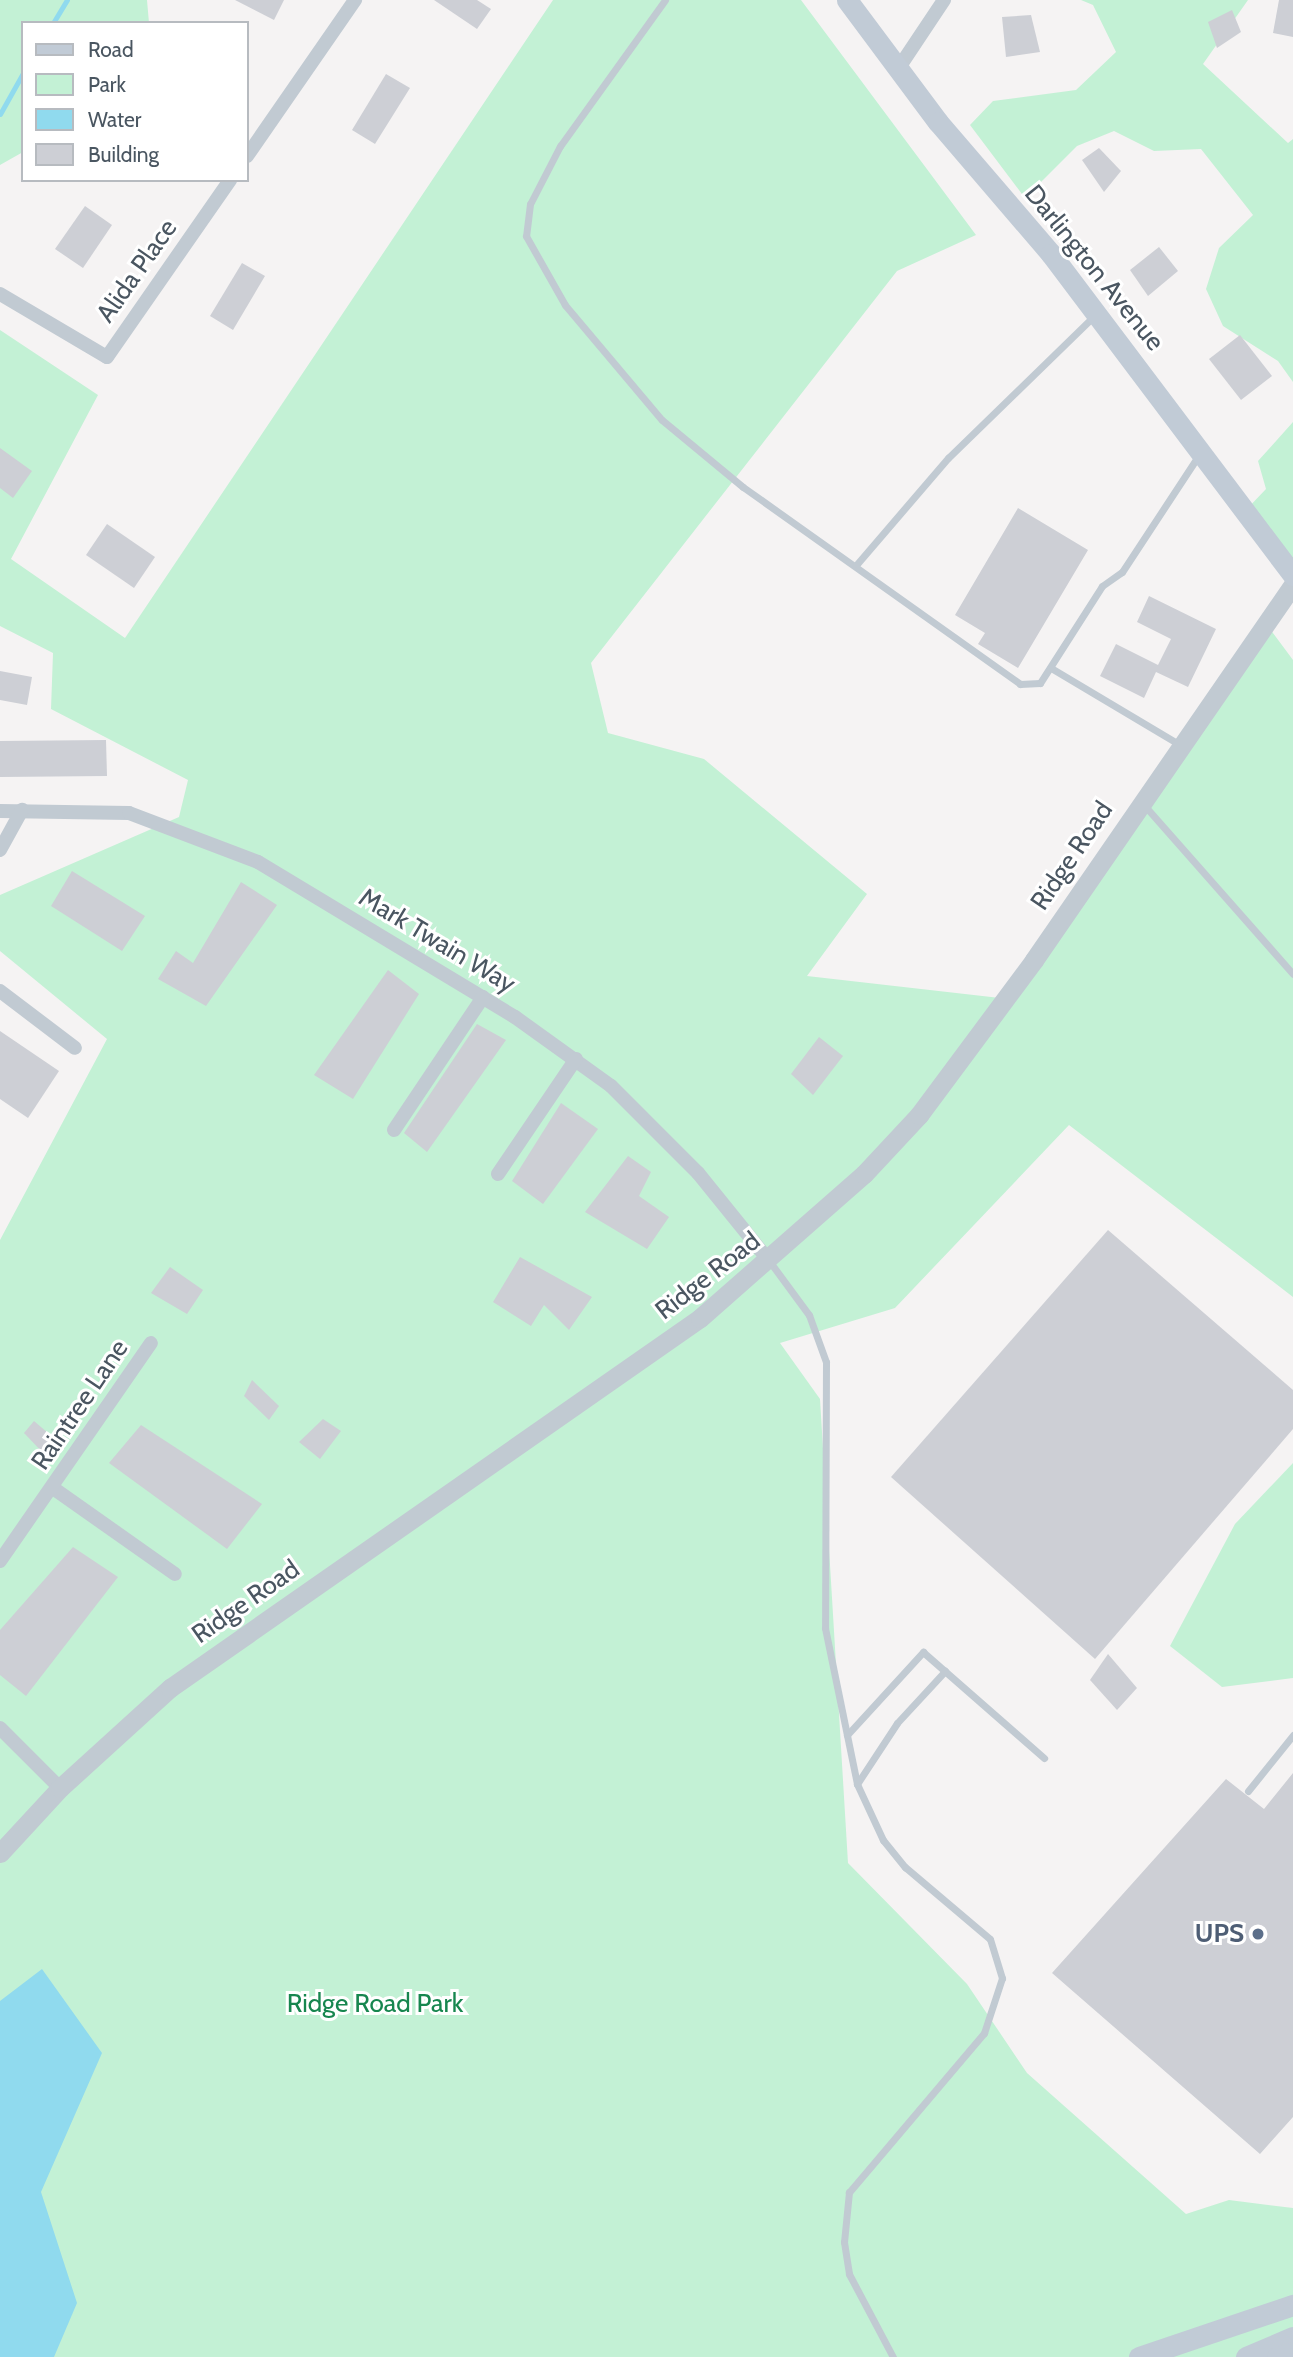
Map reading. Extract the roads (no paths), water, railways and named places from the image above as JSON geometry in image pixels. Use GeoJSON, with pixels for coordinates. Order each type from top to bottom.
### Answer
{"type":"FeatureCollection","features":[{"type":"Feature","properties":{"kind":"main road","name":"Darlington Avenue"},"geometry":{"type":"LineString","coordinates":[[847,0],[898,69],[1097,313],[1293,575]]}},
{"type":"Feature","properties":{"kind":"main road"},"geometry":{"type":"LineString","coordinates":[[1139,2357],[1293,2305]]}},
{"type":"Feature","properties":{"kind":"main road"},"geometry":{"type":"LineString","coordinates":[[1246,2357],[1293,2337]]}},
{"type":"Feature","properties":{"kind":"main road"},"geometry":{"type":"LineString","coordinates":[[1277,2357],[1293,2352]]}},
{"type":"Feature","properties":{"kind":"street"},"geometry":{"type":"LineString","coordinates":[[248,155],[355,0]]}},
{"type":"Feature","properties":{"kind":"street"},"geometry":{"type":"LineString","coordinates":[[898,69],[944,0]]}},
{"type":"Feature","properties":{"kind":"street","name":"Alida Place"},"geometry":{"type":"LineString","coordinates":[[0,294],[107,356],[229,182]]}},
{"type":"Feature","properties":{"kind":"street","name":"Ridge Road"},"geometry":{"type":"LineString","coordinates":[[0,1853],[60,1788],[227,1644],[614,1379],[769,1262],[919,1115],[1293,585]]}},
{"type":"Feature","properties":{"kind":"street","name":"Mark Twain Way"},"geometry":{"type":"LineString","coordinates":[[0,811],[104,808],[222,843],[483,997],[576,1059],[661,1133],[769,1262]]}},
{"type":"Feature","properties":{"kind":"street"},"geometry":{"type":"LineString","coordinates":[[0,850],[22,810]]}},
{"type":"Feature","properties":{"kind":"street"},"geometry":{"type":"LineString","coordinates":[[0,991],[75,1048]]}},
{"type":"Feature","properties":{"kind":"street"},"geometry":{"type":"LineString","coordinates":[[394,1130],[483,997]]}},
{"type":"Feature","properties":{"kind":"street"},"geometry":{"type":"LineString","coordinates":[[498,1174],[576,1059]]}},
{"type":"Feature","properties":{"kind":"street","name":"Raintree Lane"},"geometry":{"type":"LineString","coordinates":[[0,1562],[151,1343]]}},
{"type":"Feature","properties":{"kind":"street"},"geometry":{"type":"LineString","coordinates":[[53,1488],[175,1574]]}},
{"type":"Feature","properties":{"kind":"street"},"geometry":{"type":"LineString","coordinates":[[0,1728],[60,1788]]}},
{"type":"Feature","properties":{"kind":"lane"},"geometry":{"type":"LineString","coordinates":[[664,0],[560,146],[530,204],[526,236],[565,305],[662,420],[743,487],[857,564],[963,648],[1020,684],[1040,683],[1102,586],[1122,572],[1201,452]]}},
{"type":"Feature","properties":{"kind":"lane"},"geometry":{"type":"LineString","coordinates":[[857,564],[938,468],[1097,313]]}},
{"type":"Feature","properties":{"kind":"lane"},"geometry":{"type":"LineString","coordinates":[[1051,668],[1181,745]]}},
{"type":"Feature","properties":{"kind":"lane"},"geometry":{"type":"LineString","coordinates":[[1141,802],[1293,974]]}},
{"type":"Feature","properties":{"kind":"lane"},"geometry":{"type":"LineString","coordinates":[[769,1262],[808,1315],[826,1362],[825,1628],[857,1784],[883,1840],[905,1867],[990,1938],[1002,1978],[985,2033],[849,2192],[844,2242],[849,2274],[893,2357]]}},
{"type":"Feature","properties":{"kind":"lane"},"geometry":{"type":"LineString","coordinates":[[846,1735],[923,1652],[1044,1758]]}},
{"type":"Feature","properties":{"kind":"lane"},"geometry":{"type":"LineString","coordinates":[[857,1784],[897,1723],[945,1671]]}},
{"type":"Feature","properties":{"kind":"lane"},"geometry":{"type":"LineString","coordinates":[[1248,1791],[1293,1735]]}},
{"type":"Feature","properties":{"kind":"water"},"geometry":{"type":"Polygon","coordinates":[[[42,1969],[102,2053],[41,2192],[77,2303],[54,2357],[0,2357],[0,2001],[42,1969]]]}},
{"type":"Feature","properties":{"kind":"waterway"},"geometry":{"type":"LineString","coordinates":[[54,21],[67,0]]}},
{"type":"Feature","properties":{"kind":"waterway"},"geometry":{"type":"LineString","coordinates":[[0,114],[21,77]]}},
{"type":"Feature","properties":{"kind":"place","name":"UPS"},"geometry":{"type":"Point","coordinates":[1258,1934]}},
{"type":"Feature","properties":{"kind":"park label","name":"Ridge Road Park"},"geometry":{"type":"Point","coordinates":[375,2004]}}]}
